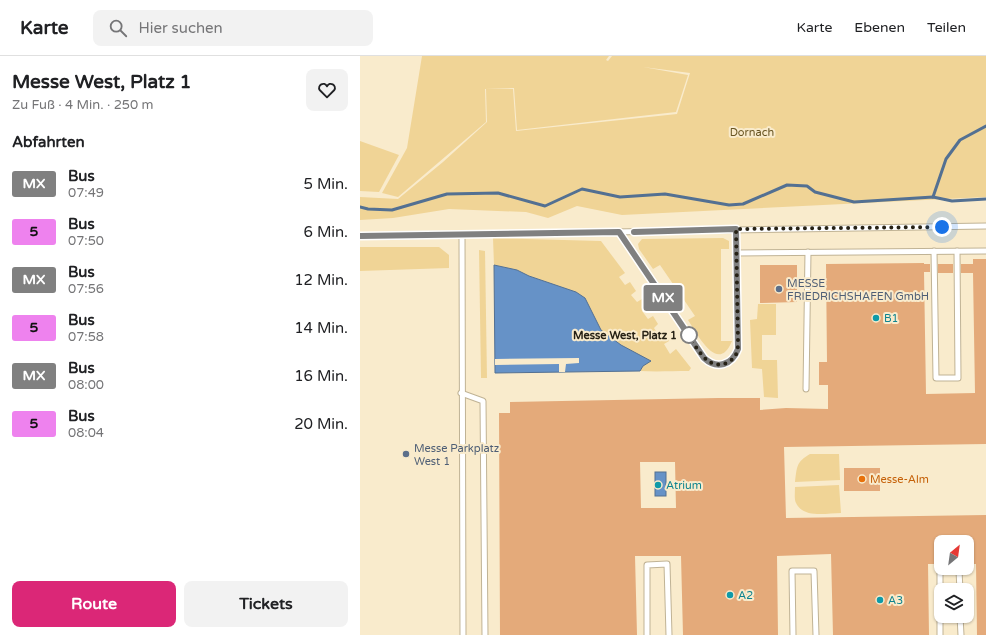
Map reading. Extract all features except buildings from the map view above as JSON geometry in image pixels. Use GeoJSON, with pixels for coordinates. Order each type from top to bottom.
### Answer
{"type":"FeatureCollection","features":[{"type":"Feature","properties":{"kind":"lane"},"geometry":{"type":"LineString","coordinates":[[360,236],[986,226]]}},
{"type":"Feature","properties":{"kind":"lane"},"geometry":{"type":"LineString","coordinates":[[619,232],[704,358],[716,365],[724,364],[730,361],[735,356],[738,349],[736,229]]}},
{"type":"Feature","properties":{"kind":"lane"},"geometry":{"type":"LineString","coordinates":[[462,234],[463,635]]}},
{"type":"Feature","properties":{"kind":"lane"},"geometry":{"type":"LineString","coordinates":[[934,251],[936,378],[958,378],[957,251]]}},
{"type":"Feature","properties":{"kind":"lane"},"geometry":{"type":"LineString","coordinates":[[737,253],[986,251]]}},
{"type":"Feature","properties":{"kind":"lane"},"geometry":{"type":"LineString","coordinates":[[806,389],[808,252]]}},
{"type":"Feature","properties":{"kind":"lane"},"geometry":{"type":"LineString","coordinates":[[462,393],[483,400],[485,635]]}},
{"type":"Feature","properties":{"kind":"lane"},"geometry":{"type":"LineString","coordinates":[[647,635],[647,565],[667,564],[669,635]]}},
{"type":"Feature","properties":{"kind":"lane"},"geometry":{"type":"LineString","coordinates":[[793,635],[792,571],[814,571],[816,635]]}},
{"type":"Feature","properties":{"kind":"lane"},"geometry":{"type":"LineString","coordinates":[[940,583],[940,571],[959,571],[960,583]]}},
{"type":"Feature","properties":{"kind":"lane"},"geometry":{"type":"LineString","coordinates":[[940,623],[940,635]]}},
{"type":"Feature","properties":{"kind":"lane"},"geometry":{"type":"LineString","coordinates":[[960,623],[961,635]]}},
{"type":"Feature","properties":{"kind":"green space","name":"Dornach"},"geometry":{"type":"Polygon","coordinates":[[[422,56],[609,56],[606,60],[608,61],[612,56],[986,56],[986,197],[622,215],[577,206],[548,218],[526,212],[449,209],[393,218],[360,220],[360,197],[398,199],[443,162],[487,122],[486,89],[513,89],[516,131],[677,114],[690,73],[643,67],[688,75],[676,112],[517,130],[514,88],[485,89],[486,122],[398,197],[382,193],[407,148],[422,56]]]}},
{"type":"Feature","properties":{"kind":"green space"},"geometry":{"type":"Polygon","coordinates":[[[360,141],[399,155],[379,192],[360,191],[360,141]]]}},
{"type":"Feature","properties":{"kind":"green space"},"geometry":{"type":"Polygon","coordinates":[[[493,238],[601,241],[625,273],[619,277],[625,285],[630,282],[636,291],[631,295],[637,302],[642,299],[648,307],[642,311],[648,319],[653,316],[658,324],[654,328],[659,336],[665,334],[669,341],[664,344],[670,354],[676,349],[691,368],[689,371],[640,371],[643,366],[650,361],[621,345],[601,330],[585,298],[576,292],[529,276],[517,270],[494,265],[493,238]]]}},
{"type":"Feature","properties":{"kind":"green space"},"geometry":{"type":"Polygon","coordinates":[[[723,238],[729,241],[729,249],[721,249],[721,341],[732,341],[726,350],[721,354],[715,353],[708,349],[688,320],[695,316],[660,265],[653,269],[639,249],[638,244],[642,239],[723,238]]]}},
{"type":"Feature","properties":{"kind":"green space"},"geometry":{"type":"Polygon","coordinates":[[[360,247],[439,247],[449,255],[449,268],[360,271],[360,247]]]}},
{"type":"Feature","properties":{"kind":"green space"},"geometry":{"type":"Polygon","coordinates":[[[479,250],[485,251],[487,378],[481,378],[479,250]]]}},
{"type":"Feature","properties":{"kind":"green space"},"geometry":{"type":"Polygon","coordinates":[[[758,304],[776,304],[776,335],[762,335],[762,360],[777,360],[778,398],[764,397],[762,369],[752,368],[750,320],[757,319],[758,304]]]}},
{"type":"Feature","properties":{"kind":"green space"},"geometry":{"type":"Polygon","coordinates":[[[810,454],[839,454],[840,480],[795,482],[798,465],[810,454]]]}},
{"type":"Feature","properties":{"kind":"green space"},"geometry":{"type":"Polygon","coordinates":[[[839,485],[841,513],[810,513],[804,511],[796,503],[795,487],[839,485]]]}},
{"type":"Feature","properties":{"kind":"water"},"geometry":{"type":"Polygon","coordinates":[[[494,265],[517,270],[529,276],[576,292],[585,298],[601,330],[621,345],[651,361],[643,366],[640,371],[495,373],[494,265]]]}},
{"type":"Feature","properties":{"kind":"water"},"geometry":{"type":"Polygon","coordinates":[[[655,472],[666,472],[666,496],[655,496],[655,472]]]}},
{"type":"Feature","properties":{"kind":"pier"},"geometry":{"type":"Polygon","coordinates":[[[579,358],[579,363],[566,364],[565,372],[559,372],[559,364],[495,365],[495,359],[579,358]]]}},
{"type":"Feature","properties":{"kind":"waterway"},"geometry":{"type":"LineString","coordinates":[[933,197],[946,159],[960,140],[986,126]]}},
{"type":"Feature","properties":{"kind":"waterway"},"geometry":{"type":"LineString","coordinates":[[360,207],[368,209],[392,210],[447,194],[498,193],[545,206],[582,189],[620,197],[665,194],[729,205],[743,204],[787,185],[807,186],[815,192],[854,202],[933,197],[952,201],[986,199]]}},
{"type":"Feature","properties":{"kind":"bus line","name":"MX"},"geometry":{"type":"LineString","coordinates":[[360,236],[619,232],[704,358],[716,365],[724,364],[730,361],[735,356],[738,349],[736,229],[634,232]]}},
{"type":"Feature","properties":{"kind":"place","name":"MESSE FRIEDRICHSHAFEN GmbH"},"geometry":{"type":"Point","coordinates":[779,289]}},
{"type":"Feature","properties":{"kind":"place","name":"B1"},"geometry":{"type":"Point","coordinates":[876,318]}},
{"type":"Feature","properties":{"kind":"place","name":"Messe West, Platz 1"},"geometry":{"type":"Point","coordinates":[689,335]}},
{"type":"Feature","properties":{"kind":"place","name":"Messe Parkplatz West 1"},"geometry":{"type":"Point","coordinates":[406,454]}},
{"type":"Feature","properties":{"kind":"place","name":"Messe-Alm"},"geometry":{"type":"Point","coordinates":[862,479]}},
{"type":"Feature","properties":{"kind":"place","name":"Atrium"},"geometry":{"type":"Point","coordinates":[658,485]}},
{"type":"Feature","properties":{"kind":"place","name":"A2"},"geometry":{"type":"Point","coordinates":[730,595]}},
{"type":"Feature","properties":{"kind":"place","name":"A3"},"geometry":{"type":"Point","coordinates":[880,600]}},
{"type":"Feature","properties":{"kind":"route"},"geometry":{"type":"LineString","coordinates":[[689,335],[704,358],[709,362],[716,365],[724,364],[735,356],[738,349],[736,229],[942,227]]}}]}
